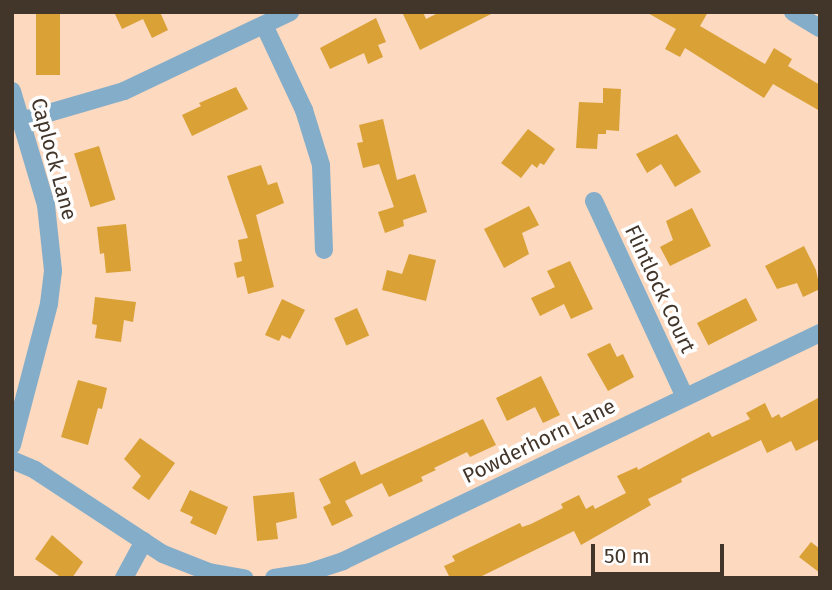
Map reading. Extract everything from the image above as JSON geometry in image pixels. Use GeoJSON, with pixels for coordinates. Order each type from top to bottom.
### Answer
{"type":"FeatureCollection","features":[{"type":"Feature","properties":{"kind":"street"},"geometry":{"type":"LineString","coordinates":[[21,121],[124,91],[290,12]]}},
{"type":"Feature","properties":{"kind":"street"},"geometry":{"type":"LineString","coordinates":[[793,12],[820,28]]}},
{"type":"Feature","properties":{"kind":"street"},"geometry":{"type":"LineString","coordinates":[[264,25],[304,110],[321,164],[324,250]]}},
{"type":"Feature","properties":{"kind":"street","name":"Caplock Lane"},"geometry":{"type":"LineString","coordinates":[[12,90],[46,205],[52,271],[49,304],[12,445]]}},
{"type":"Feature","properties":{"kind":"street","name":"Flintlock Court"},"geometry":{"type":"LineString","coordinates":[[594,201],[685,397]]}},
{"type":"Feature","properties":{"kind":"street","name":"Powderhorn Lane"},"geometry":{"type":"LineString","coordinates":[[274,578],[310,572],[344,561],[820,333]]}},
{"type":"Feature","properties":{"kind":"street"},"geometry":{"type":"LineString","coordinates":[[12,460],[34,470],[144,541],[193,567],[244,578]]}},
{"type":"Feature","properties":{"kind":"street"},"geometry":{"type":"LineString","coordinates":[[124,578],[144,541]]}},
{"type":"Feature","properties":{"kind":"building"},"geometry":{"type":"Polygon","coordinates":[[[36,12],[60,12],[60,75],[36,75],[36,12]]]}},
{"type":"Feature","properties":{"kind":"building"},"geometry":{"type":"Polygon","coordinates":[[[114,12],[160,12],[168,30],[152,38],[143,19],[122,29],[114,12]]]}},
{"type":"Feature","properties":{"kind":"building"},"geometry":{"type":"Polygon","coordinates":[[[402,12],[423,12],[426,19],[440,12],[495,12],[420,50],[402,12]]]}},
{"type":"Feature","properties":{"kind":"building"},"geometry":{"type":"Polygon","coordinates":[[[646,12],[708,12],[700,26],[765,64],[774,48],[792,59],[788,66],[820,85],[820,111],[773,84],[764,98],[685,48],[680,57],[665,49],[676,29],[646,12]]]}},
{"type":"Feature","properties":{"kind":"building"},"geometry":{"type":"Polygon","coordinates":[[[376,18],[386,42],[378,45],[383,57],[368,64],[364,53],[330,69],[320,48],[376,18]]]}},
{"type":"Feature","properties":{"kind":"building"},"geometry":{"type":"Polygon","coordinates":[[[236,87],[248,109],[192,136],[182,115],[201,106],[199,103],[236,87]]]}},
{"type":"Feature","properties":{"kind":"building"},"geometry":{"type":"Polygon","coordinates":[[[603,88],[621,89],[619,131],[606,130],[606,134],[598,134],[597,149],[576,148],[579,102],[603,103],[603,88]]]}},
{"type":"Feature","properties":{"kind":"building"},"geometry":{"type":"Polygon","coordinates":[[[383,119],[397,180],[415,174],[427,212],[403,220],[404,226],[385,233],[378,212],[394,207],[379,164],[363,168],[357,143],[363,142],[359,125],[383,119]]]}},
{"type":"Feature","properties":{"kind":"building"},"geometry":{"type":"Polygon","coordinates":[[[528,129],[555,149],[544,165],[540,163],[537,168],[532,164],[521,178],[501,163],[528,129]]]}},
{"type":"Feature","properties":{"kind":"building"},"geometry":{"type":"Polygon","coordinates":[[[677,134],[701,172],[675,187],[661,164],[647,173],[636,154],[677,134]]]}},
{"type":"Feature","properties":{"kind":"building"},"geometry":{"type":"Polygon","coordinates":[[[99,146],[115,200],[91,207],[74,154],[99,146]]]}},
{"type":"Feature","properties":{"kind":"building"},"geometry":{"type":"Polygon","coordinates":[[[261,165],[268,185],[277,182],[284,203],[256,215],[274,287],[248,294],[244,276],[237,278],[234,263],[242,261],[238,240],[248,238],[227,176],[261,165]]]}},
{"type":"Feature","properties":{"kind":"building"},"geometry":{"type":"Polygon","coordinates":[[[529,206],[539,225],[522,233],[529,254],[504,268],[484,229],[529,206]]]}},
{"type":"Feature","properties":{"kind":"building"},"geometry":{"type":"Polygon","coordinates":[[[692,208],[711,246],[670,266],[660,247],[673,240],[666,221],[692,208]]]}},
{"type":"Feature","properties":{"kind":"building"},"geometry":{"type":"Polygon","coordinates":[[[126,224],[131,271],[106,273],[104,253],[100,254],[97,227],[126,224]]]}},
{"type":"Feature","properties":{"kind":"building"},"geometry":{"type":"Polygon","coordinates":[[[804,246],[816,270],[820,289],[803,297],[797,283],[777,289],[765,266],[804,246]]]}},
{"type":"Feature","properties":{"kind":"building"},"geometry":{"type":"Polygon","coordinates":[[[409,254],[436,260],[426,301],[382,290],[387,270],[402,274],[409,254]]]}},
{"type":"Feature","properties":{"kind":"building"},"geometry":{"type":"Polygon","coordinates":[[[570,261],[593,309],[571,319],[564,304],[540,316],[531,298],[555,287],[547,271],[570,261]]]}},
{"type":"Feature","properties":{"kind":"building"},"geometry":{"type":"Polygon","coordinates":[[[95,297],[136,302],[133,322],[124,320],[121,342],[95,338],[97,325],[92,324],[95,297]]]}},
{"type":"Feature","properties":{"kind":"building"},"geometry":{"type":"Polygon","coordinates":[[[746,298],[757,320],[708,345],[697,323],[746,298]]]}},
{"type":"Feature","properties":{"kind":"building"},"geometry":{"type":"Polygon","coordinates":[[[282,299],[305,310],[290,339],[282,335],[279,341],[265,335],[282,299]]]}},
{"type":"Feature","properties":{"kind":"building"},"geometry":{"type":"Polygon","coordinates":[[[357,308],[369,335],[346,346],[334,318],[357,308]]]}},
{"type":"Feature","properties":{"kind":"building"},"geometry":{"type":"Polygon","coordinates":[[[610,343],[617,357],[623,354],[634,377],[608,391],[587,354],[610,343]]]}},
{"type":"Feature","properties":{"kind":"building"},"geometry":{"type":"Polygon","coordinates":[[[541,376],[560,415],[543,423],[535,407],[507,421],[496,398],[541,376]]]}},
{"type":"Feature","properties":{"kind":"building"},"geometry":{"type":"Polygon","coordinates":[[[78,380],[107,388],[102,409],[98,408],[88,445],[61,437],[78,380]]]}},
{"type":"Feature","properties":{"kind":"building"},"geometry":{"type":"Polygon","coordinates":[[[820,397],[820,439],[796,451],[791,441],[767,453],[761,440],[681,479],[682,482],[648,499],[651,505],[581,545],[574,531],[478,578],[450,578],[444,566],[455,561],[452,556],[520,523],[522,527],[531,524],[563,508],[561,504],[579,495],[586,509],[593,505],[595,509],[626,493],[617,476],[637,467],[638,470],[709,432],[712,437],[750,419],[746,413],[765,403],[772,418],[779,414],[781,418],[820,397]]]}},
{"type":"Feature","properties":{"kind":"building"},"geometry":{"type":"Polygon","coordinates":[[[483,419],[496,445],[470,457],[467,452],[434,468],[436,470],[421,477],[423,481],[389,497],[382,483],[345,501],[353,516],[332,526],[323,507],[331,503],[319,479],[355,461],[361,475],[483,419]]]}},
{"type":"Feature","properties":{"kind":"building"},"geometry":{"type":"Polygon","coordinates":[[[140,438],[175,463],[149,500],[132,488],[141,476],[124,459],[140,438]]]}},
{"type":"Feature","properties":{"kind":"building"},"geometry":{"type":"Polygon","coordinates":[[[190,490],[228,507],[216,535],[190,523],[193,517],[180,511],[190,490]]]}},
{"type":"Feature","properties":{"kind":"building"},"geometry":{"type":"Polygon","coordinates":[[[294,492],[297,518],[276,523],[278,539],[257,541],[253,496],[294,492]]]}},
{"type":"Feature","properties":{"kind":"building"},"geometry":{"type":"Polygon","coordinates":[[[52,535],[83,562],[72,578],[62,578],[35,559],[52,535]]]}},
{"type":"Feature","properties":{"kind":"building"},"geometry":{"type":"Polygon","coordinates":[[[811,542],[820,549],[820,573],[799,557],[811,542]]]}}]}
